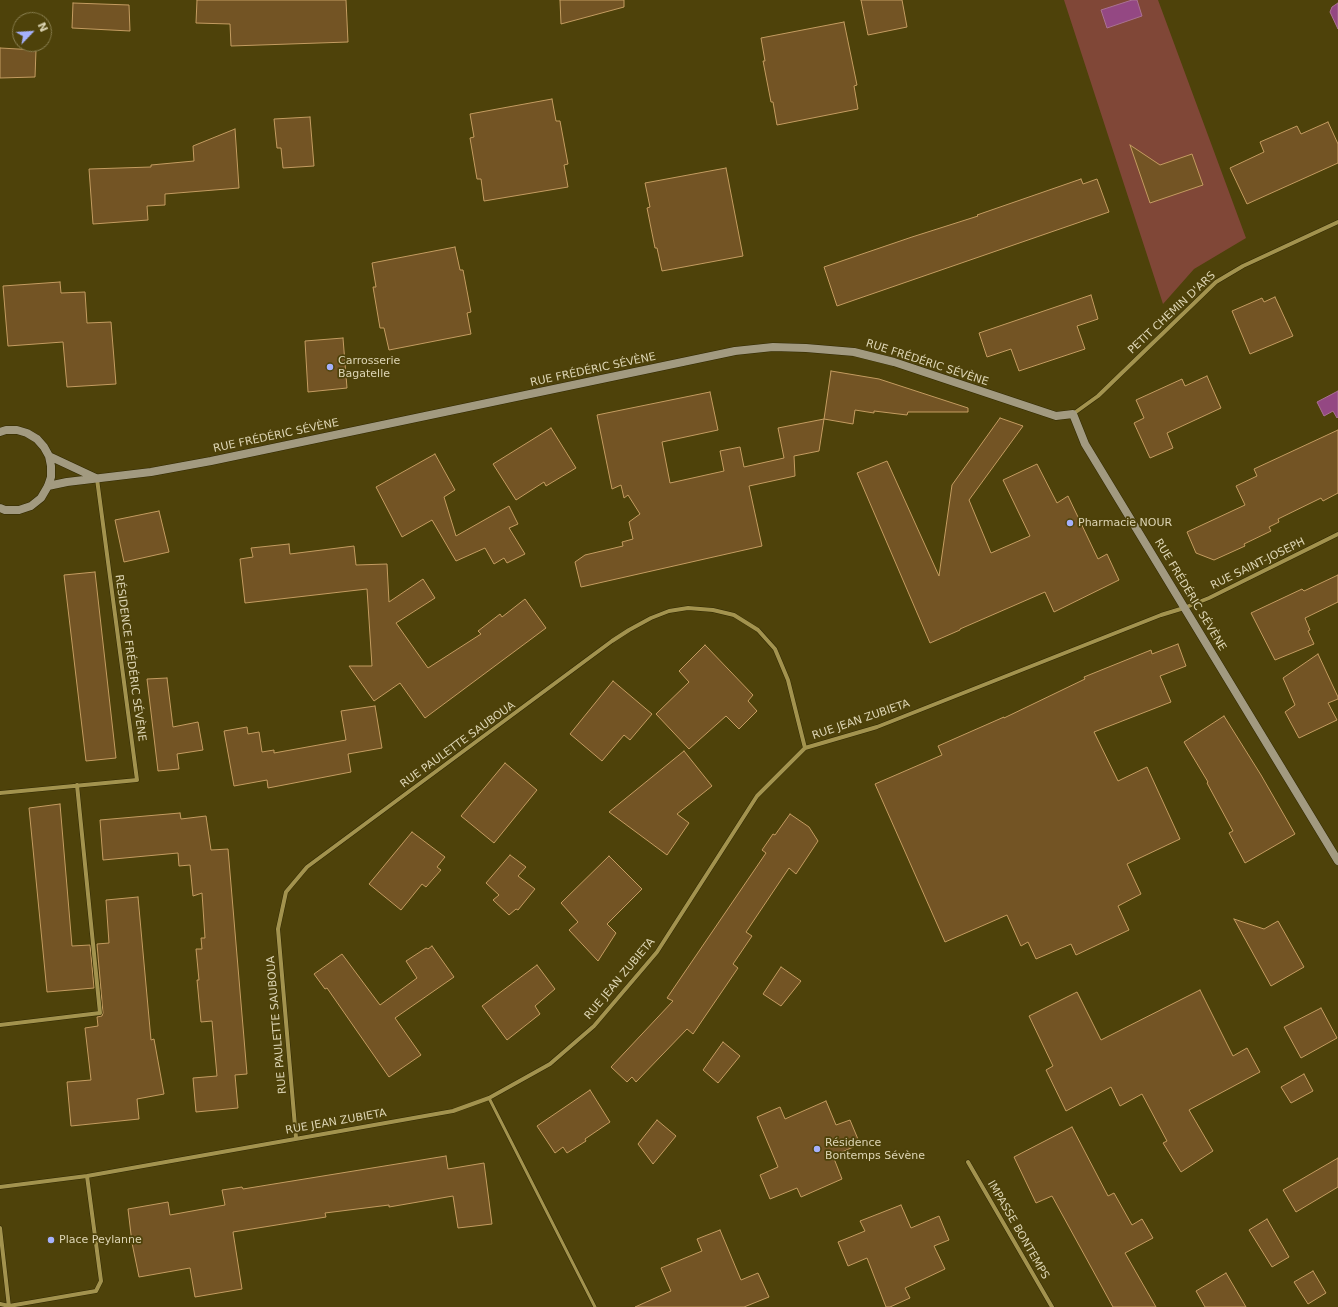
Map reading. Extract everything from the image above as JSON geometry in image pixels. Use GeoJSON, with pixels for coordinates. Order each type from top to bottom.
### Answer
{"type":"FeatureCollection","features":[{"type":"Feature","properties":{"kind":"street","name":"PETIT CHEMIN D'ARS"},"geometry":{"type":"LineString","coordinates":[[1073,414],[1098,396],[1216,282],[1243,266],[1338,222]]}},
{"type":"Feature","properties":{"kind":"street","name":"RUE FRÉDÉRIC SÉVÈNE"},"geometry":{"type":"LineString","coordinates":[[48,486],[97,478],[151,472],[204,462],[735,351],[773,347],[854,352],[894,362],[1056,416],[1073,414],[1085,444],[1338,861]]}},
{"type":"Feature","properties":{"kind":"street"},"geometry":{"type":"LineString","coordinates":[[0,432],[6,430],[17,430],[27,433],[40,443],[49,456],[52,466],[48,486],[41,498],[31,506],[19,510],[2,511]]}},
{"type":"Feature","properties":{"kind":"street"},"geometry":{"type":"LineString","coordinates":[[49,456],[97,478]]}},
{"type":"Feature","properties":{"kind":"street","name":"RÉSIDENCE FRÉDÉRIC SÉVÈNE"},"geometry":{"type":"LineString","coordinates":[[0,793],[137,780],[97,478]]}},
{"type":"Feature","properties":{"kind":"street","name":"RUE SAINT-JOSEPH"},"geometry":{"type":"LineString","coordinates":[[1184,608],[1209,598],[1338,534]]}},
{"type":"Feature","properties":{"kind":"street","name":"RUE PAULETTE SAUBOUA"},"geometry":{"type":"LineString","coordinates":[[296,1138],[278,929],[286,892],[307,867],[612,641],[651,618],[669,611],[688,608],[713,610],[734,615],[758,630],[775,649],[788,680],[805,748]]}},
{"type":"Feature","properties":{"kind":"street","name":"RUE JEAN ZUBIETA"},"geometry":{"type":"LineString","coordinates":[[0,1187],[88,1176],[453,1111],[488,1098],[550,1064],[594,1026],[657,952],[757,796],[805,748],[877,726],[1154,618],[1184,608]]}},
{"type":"Feature","properties":{"kind":"street"},"geometry":{"type":"LineString","coordinates":[[0,1025],[100,1013],[77,785]]}},
{"type":"Feature","properties":{"kind":"street","name":"IMPASSE BONTEMPS"},"geometry":{"type":"LineString","coordinates":[[968,1162],[1052,1307]]}},
{"type":"Feature","properties":{"kind":"street"},"geometry":{"type":"LineString","coordinates":[[0,1304],[9,1307],[96,1291],[101,1281],[88,1176]]}},
{"type":"Feature","properties":{"kind":"street"},"geometry":{"type":"LineString","coordinates":[[0,1228],[9,1307]]}},
{"type":"Feature","properties":{"kind":"lane"},"geometry":{"type":"LineString","coordinates":[[488,1098],[595,1307]]}},
{"type":"Feature","properties":{"kind":"shaded area"},"geometry":{"type":"Polygon","coordinates":[[[1064,0],[1158,0],[1246,238],[1194,269],[1163,304],[1064,0]]]}},
{"type":"Feature","properties":{"kind":"shaded area"},"geometry":{"type":"Polygon","coordinates":[[[1132,0],[1137,0],[1142,16],[1107,28],[1101,10],[1132,0]]]}},
{"type":"Feature","properties":{"kind":"shaded area"},"geometry":{"type":"Polygon","coordinates":[[[1338,3],[1338,29],[1330,12],[1332,7],[1338,3]]]}},
{"type":"Feature","properties":{"kind":"shaded area"},"geometry":{"type":"Polygon","coordinates":[[[1338,391],[1338,417],[1337,418],[1333,411],[1324,416],[1317,402],[1338,391]]]}},
{"type":"Feature","properties":{"kind":"building"},"geometry":{"type":"Polygon","coordinates":[[[197,0],[346,0],[348,42],[231,46],[230,24],[196,23],[197,0]]]}},
{"type":"Feature","properties":{"kind":"building"},"geometry":{"type":"Polygon","coordinates":[[[560,0],[624,0],[624,7],[561,24],[560,0]]]}},
{"type":"Feature","properties":{"kind":"building"},"geometry":{"type":"Polygon","coordinates":[[[861,0],[902,0],[907,27],[868,35],[861,0]]]}},
{"type":"Feature","properties":{"kind":"building"},"geometry":{"type":"Polygon","coordinates":[[[73,3],[129,5],[130,31],[72,28],[73,3]]]}},
{"type":"Feature","properties":{"kind":"building"},"geometry":{"type":"Polygon","coordinates":[[[844,22],[857,85],[854,86],[858,109],[777,125],[763,61],[765,61],[761,38],[844,22]]]}},
{"type":"Feature","properties":{"kind":"building"},"geometry":{"type":"Polygon","coordinates":[[[0,48],[12,49],[12,52],[36,52],[35,77],[0,78],[0,48]]]}},
{"type":"Feature","properties":{"kind":"building"},"geometry":{"type":"Polygon","coordinates":[[[552,99],[556,121],[560,121],[568,164],[564,165],[568,187],[484,201],[481,179],[477,179],[470,138],[474,137],[470,114],[552,99]]]}},
{"type":"Feature","properties":{"kind":"building"},"geometry":{"type":"Polygon","coordinates":[[[310,117],[314,166],[283,168],[281,148],[277,148],[274,119],[310,117]]]}},
{"type":"Feature","properties":{"kind":"building"},"geometry":{"type":"Polygon","coordinates":[[[1328,122],[1338,144],[1338,163],[1247,204],[1230,168],[1264,152],[1260,142],[1297,126],[1301,134],[1328,122]]]}},
{"type":"Feature","properties":{"kind":"building"},"geometry":{"type":"Polygon","coordinates":[[[235,129],[239,188],[165,194],[165,205],[147,206],[148,220],[93,224],[89,169],[151,167],[151,165],[194,161],[193,146],[235,129]]]}},
{"type":"Feature","properties":{"kind":"building"},"geometry":{"type":"Polygon","coordinates":[[[1130,145],[1160,165],[1192,154],[1203,185],[1150,203],[1130,145]]]}},
{"type":"Feature","properties":{"kind":"building"},"geometry":{"type":"Polygon","coordinates":[[[726,168],[743,256],[662,271],[657,248],[655,248],[647,208],[650,207],[645,183],[726,168]]]}},
{"type":"Feature","properties":{"kind":"building"},"geometry":{"type":"Polygon","coordinates":[[[1081,179],[1083,184],[1097,179],[1109,212],[837,306],[824,267],[978,216],[977,215],[1081,179]]]}},
{"type":"Feature","properties":{"kind":"building"},"geometry":{"type":"Polygon","coordinates":[[[455,247],[460,270],[463,270],[471,312],[467,313],[471,334],[389,350],[384,328],[380,328],[373,287],[376,287],[372,263],[455,247]]]}},
{"type":"Feature","properties":{"kind":"building"},"geometry":{"type":"Polygon","coordinates":[[[60,282],[61,293],[85,292],[87,323],[111,322],[116,384],[67,387],[63,342],[8,346],[3,286],[60,282]]]}},
{"type":"Feature","properties":{"kind":"building"},"geometry":{"type":"Polygon","coordinates":[[[1091,295],[1098,319],[1077,326],[1085,349],[1019,371],[1011,349],[987,357],[979,333],[1091,295]]]}},
{"type":"Feature","properties":{"kind":"building"},"geometry":{"type":"Polygon","coordinates":[[[1275,297],[1293,336],[1250,354],[1232,311],[1262,298],[1264,302],[1275,297]]]}},
{"type":"Feature","properties":{"kind":"building"},"geometry":{"type":"Polygon","coordinates":[[[343,338],[347,388],[308,392],[305,341],[343,338]]]}},
{"type":"Feature","properties":{"kind":"building"},"geometry":{"type":"Polygon","coordinates":[[[831,371],[879,379],[968,408],[968,412],[908,412],[907,415],[855,410],[853,424],[824,419],[831,371]]]}},
{"type":"Feature","properties":{"kind":"building"},"geometry":{"type":"Polygon","coordinates":[[[1207,376],[1221,408],[1167,433],[1173,448],[1150,458],[1134,423],[1144,418],[1136,400],[1182,379],[1185,386],[1207,376]]]}},
{"type":"Feature","properties":{"kind":"building"},"geometry":{"type":"Polygon","coordinates":[[[710,392],[718,430],[662,442],[670,483],[724,471],[720,451],[740,447],[744,467],[784,458],[778,428],[824,419],[819,451],[794,456],[795,476],[749,486],[762,546],[581,587],[575,562],[585,555],[623,546],[622,542],[633,539],[629,522],[640,514],[628,495],[624,498],[621,485],[612,489],[597,415],[710,392]]]}},
{"type":"Feature","properties":{"kind":"building"},"geometry":{"type":"Polygon","coordinates":[[[1000,418],[1023,426],[969,500],[991,553],[1030,536],[1003,480],[1037,464],[1057,503],[1068,496],[1098,559],[1107,554],[1119,580],[1054,612],[1045,592],[930,643],[857,473],[887,461],[939,576],[952,485],[1000,418]]]}},
{"type":"Feature","properties":{"kind":"building"},"geometry":{"type":"Polygon","coordinates":[[[551,428],[576,468],[546,486],[544,482],[516,500],[493,464],[551,428]]]}},
{"type":"Feature","properties":{"kind":"building"},"geometry":{"type":"Polygon","coordinates":[[[1338,430],[1338,493],[1323,501],[1321,498],[1278,519],[1279,522],[1269,527],[1271,531],[1244,544],[1245,546],[1214,560],[1196,553],[1187,532],[1245,505],[1236,486],[1257,476],[1254,469],[1338,430]]]}},
{"type":"Feature","properties":{"kind":"building"},"geometry":{"type":"Polygon","coordinates":[[[435,454],[455,490],[444,497],[456,536],[509,506],[518,524],[509,528],[525,554],[507,563],[504,558],[494,564],[485,548],[456,561],[432,520],[402,537],[376,487],[435,454]]]}},
{"type":"Feature","properties":{"kind":"building"},"geometry":{"type":"Polygon","coordinates":[[[159,511],[169,552],[124,562],[115,520],[159,511]]]}},
{"type":"Feature","properties":{"kind":"building"},"geometry":{"type":"Polygon","coordinates":[[[289,544],[290,554],[354,546],[356,565],[387,564],[389,602],[423,579],[435,598],[396,623],[428,668],[481,634],[478,631],[500,614],[502,617],[525,599],[546,628],[425,718],[400,683],[374,701],[349,666],[372,666],[367,589],[245,603],[240,559],[253,557],[251,548],[289,544]]]}},
{"type":"Feature","properties":{"kind":"building"},"geometry":{"type":"Polygon","coordinates":[[[95,572],[116,758],[86,761],[64,575],[95,572]]]}},
{"type":"Feature","properties":{"kind":"building"},"geometry":{"type":"Polygon","coordinates":[[[1338,575],[1338,602],[1305,618],[1310,630],[1308,631],[1314,644],[1275,660],[1251,613],[1302,589],[1304,591],[1338,575]]]}},
{"type":"Feature","properties":{"kind":"building"},"geometry":{"type":"Polygon","coordinates":[[[1178,644],[1186,666],[1160,676],[1171,702],[1094,732],[1118,781],[1147,767],[1180,839],[1127,864],[1141,894],[1118,906],[1129,930],[1076,955],[1071,944],[1036,959],[1028,942],[1021,946],[1007,915],[945,942],[875,784],[942,755],[938,746],[1004,718],[1085,679],[1084,677],[1151,650],[1152,654],[1178,644]]]}},
{"type":"Feature","properties":{"kind":"building"},"geometry":{"type":"Polygon","coordinates":[[[705,645],[753,695],[748,701],[757,711],[739,729],[726,716],[689,749],[656,714],[689,682],[679,671],[705,645]]]}},
{"type":"Feature","properties":{"kind":"building"},"geometry":{"type":"Polygon","coordinates":[[[1318,654],[1338,697],[1338,699],[1328,703],[1337,720],[1299,738],[1285,712],[1295,705],[1283,678],[1318,654]]]}},
{"type":"Feature","properties":{"kind":"building"},"geometry":{"type":"Polygon","coordinates":[[[167,678],[173,727],[198,722],[203,750],[177,754],[179,769],[158,771],[147,679],[167,678]]]}},
{"type":"Feature","properties":{"kind":"building"},"geometry":{"type":"Polygon","coordinates":[[[613,681],[652,714],[630,740],[624,735],[602,761],[570,734],[613,681]]]}},
{"type":"Feature","properties":{"kind":"building"},"geometry":{"type":"Polygon","coordinates":[[[375,706],[382,748],[348,754],[351,772],[268,788],[267,780],[234,786],[224,731],[247,727],[248,734],[259,732],[262,752],[274,750],[274,753],[346,740],[341,711],[375,706]]]}},
{"type":"Feature","properties":{"kind":"building"},"geometry":{"type":"Polygon","coordinates":[[[1224,716],[1261,775],[1295,834],[1245,863],[1229,833],[1233,831],[1207,783],[1208,782],[1184,742],[1224,716]]]}},
{"type":"Feature","properties":{"kind":"building"},"geometry":{"type":"Polygon","coordinates":[[[684,751],[712,786],[677,814],[689,823],[667,855],[609,812],[684,751]]]}},
{"type":"Feature","properties":{"kind":"building"},"geometry":{"type":"Polygon","coordinates":[[[505,763],[537,790],[494,843],[461,816],[505,763]]]}},
{"type":"Feature","properties":{"kind":"building"},"geometry":{"type":"Polygon","coordinates":[[[60,804],[72,946],[90,945],[94,988],[47,992],[29,808],[60,804]]]}},
{"type":"Feature","properties":{"kind":"building"},"geometry":{"type":"Polygon","coordinates":[[[180,813],[181,819],[206,816],[211,850],[228,849],[247,1074],[235,1075],[238,1108],[196,1112],[193,1078],[217,1076],[212,1021],[201,1022],[196,949],[202,949],[201,938],[205,938],[202,893],[193,896],[190,865],[179,866],[178,853],[103,860],[100,820],[180,813]]]}},
{"type":"Feature","properties":{"kind":"building"},"geometry":{"type":"Polygon","coordinates":[[[790,814],[809,827],[818,841],[796,874],[789,868],[746,932],[752,936],[733,964],[738,968],[693,1034],[687,1029],[636,1082],[632,1077],[627,1082],[611,1067],[673,1001],[667,998],[766,853],[762,850],[790,814]]]}},
{"type":"Feature","properties":{"kind":"building"},"geometry":{"type":"Polygon","coordinates":[[[412,832],[445,857],[437,867],[441,870],[426,887],[422,884],[401,910],[369,884],[412,832]]]}},
{"type":"Feature","properties":{"kind":"building"},"geometry":{"type":"Polygon","coordinates":[[[510,855],[526,867],[518,876],[535,889],[518,910],[516,909],[509,915],[493,900],[499,895],[486,883],[510,855]]]}},
{"type":"Feature","properties":{"kind":"building"},"geometry":{"type":"Polygon","coordinates":[[[609,856],[642,889],[607,924],[616,933],[598,961],[569,930],[578,922],[561,903],[609,856]]]}},
{"type":"Feature","properties":{"kind":"building"},"geometry":{"type":"Polygon","coordinates":[[[138,897],[151,1040],[154,1039],[164,1094],[137,1099],[139,1119],[71,1126],[67,1082],[91,1080],[85,1028],[98,1026],[97,1017],[102,1016],[103,1013],[97,944],[109,943],[106,900],[138,897]]]}},
{"type":"Feature","properties":{"kind":"building"},"geometry":{"type":"Polygon","coordinates":[[[1234,919],[1264,929],[1278,921],[1304,967],[1271,986],[1234,919]]]}},
{"type":"Feature","properties":{"kind":"building"},"geometry":{"type":"Polygon","coordinates":[[[432,946],[454,977],[395,1018],[421,1055],[389,1077],[327,988],[325,989],[314,974],[342,954],[380,1005],[417,978],[406,961],[426,948],[428,949],[432,946]]]}},
{"type":"Feature","properties":{"kind":"building"},"geometry":{"type":"Polygon","coordinates":[[[537,965],[555,989],[535,1006],[540,1014],[507,1040],[482,1006],[537,965]]]}},
{"type":"Feature","properties":{"kind":"building"},"geometry":{"type":"Polygon","coordinates":[[[781,967],[801,981],[781,1006],[763,994],[781,967]]]}},
{"type":"Feature","properties":{"kind":"building"},"geometry":{"type":"Polygon","coordinates":[[[1200,990],[1233,1056],[1247,1048],[1260,1072],[1189,1110],[1213,1151],[1181,1172],[1163,1143],[1167,1141],[1142,1094],[1120,1106],[1111,1087],[1066,1111],[1046,1070],[1053,1066],[1029,1016],[1077,992],[1101,1040],[1200,990]]]}},
{"type":"Feature","properties":{"kind":"building"},"geometry":{"type":"Polygon","coordinates":[[[1321,1008],[1337,1038],[1301,1058],[1284,1027],[1321,1008]]]}},
{"type":"Feature","properties":{"kind":"building"},"geometry":{"type":"Polygon","coordinates":[[[723,1042],[740,1056],[718,1083],[703,1070],[723,1042]]]}},
{"type":"Feature","properties":{"kind":"building"},"geometry":{"type":"Polygon","coordinates":[[[1304,1074],[1313,1091],[1291,1103],[1281,1087],[1304,1074]]]}},
{"type":"Feature","properties":{"kind":"building"},"geometry":{"type":"Polygon","coordinates":[[[590,1090],[610,1122],[585,1139],[586,1141],[567,1153],[563,1147],[555,1153],[537,1126],[590,1090]]]}},
{"type":"Feature","properties":{"kind":"building","name":"Résidence Bontemps Sévène"},"geometry":{"type":"Polygon","coordinates":[[[826,1101],[836,1125],[850,1120],[860,1144],[833,1156],[842,1179],[801,1197],[797,1188],[770,1199],[760,1175],[778,1167],[757,1117],[780,1107],[785,1119],[826,1101]]]}},
{"type":"Feature","properties":{"kind":"building"},"geometry":{"type":"Polygon","coordinates":[[[657,1120],[676,1136],[653,1164],[638,1144],[657,1120]]]}},
{"type":"Feature","properties":{"kind":"building"},"geometry":{"type":"Polygon","coordinates":[[[1072,1127],[1108,1196],[1114,1193],[1132,1225],[1142,1219],[1153,1238],[1125,1253],[1156,1307],[1113,1307],[1052,1196],[1036,1203],[1014,1157],[1072,1127]]]}},
{"type":"Feature","properties":{"kind":"building"},"geometry":{"type":"Polygon","coordinates":[[[446,1156],[448,1169],[484,1163],[492,1224],[458,1228],[453,1196],[389,1207],[389,1205],[325,1213],[326,1217],[233,1232],[242,1289],[195,1297],[190,1268],[139,1277],[132,1243],[128,1209],[168,1202],[170,1215],[225,1205],[222,1190],[242,1187],[243,1189],[446,1156]]]}},
{"type":"Feature","properties":{"kind":"building"},"geometry":{"type":"Polygon","coordinates":[[[1338,1158],[1338,1187],[1296,1212],[1283,1190],[1338,1158]]]}},
{"type":"Feature","properties":{"kind":"building"},"geometry":{"type":"Polygon","coordinates":[[[901,1205],[911,1228],[939,1216],[949,1240],[934,1246],[945,1269],[905,1288],[910,1298],[890,1307],[886,1307],[867,1258],[848,1266],[838,1242],[865,1231],[860,1221],[901,1205]]]}},
{"type":"Feature","properties":{"kind":"building"},"geometry":{"type":"Polygon","coordinates":[[[1267,1219],[1289,1257],[1272,1267],[1249,1230],[1267,1219]]]}},
{"type":"Feature","properties":{"kind":"building"},"geometry":{"type":"Polygon","coordinates":[[[720,1230],[741,1280],[758,1273],[769,1297],[744,1307],[635,1307],[671,1291],[661,1268],[702,1251],[697,1239],[720,1230]]]}},
{"type":"Feature","properties":{"kind":"building"},"geometry":{"type":"Polygon","coordinates":[[[1313,1271],[1326,1293],[1308,1304],[1294,1282],[1313,1271]]]}},
{"type":"Feature","properties":{"kind":"building"},"geometry":{"type":"Polygon","coordinates":[[[1226,1273],[1246,1307],[1205,1307],[1196,1291],[1226,1273]]]}},
{"type":"Feature","properties":{"kind":"place","name":"Carrosserie Bagatelle"},"geometry":{"type":"Point","coordinates":[330,367]}},
{"type":"Feature","properties":{"kind":"place","name":"Pharmacie NOUR"},"geometry":{"type":"Point","coordinates":[1070,523]}},
{"type":"Feature","properties":{"kind":"place","name":"Résidence Bontemps Sévène"},"geometry":{"type":"Point","coordinates":[817,1149]}},
{"type":"Feature","properties":{"kind":"place","name":"Place Peylanne"},"geometry":{"type":"Point","coordinates":[51,1240]}}]}
